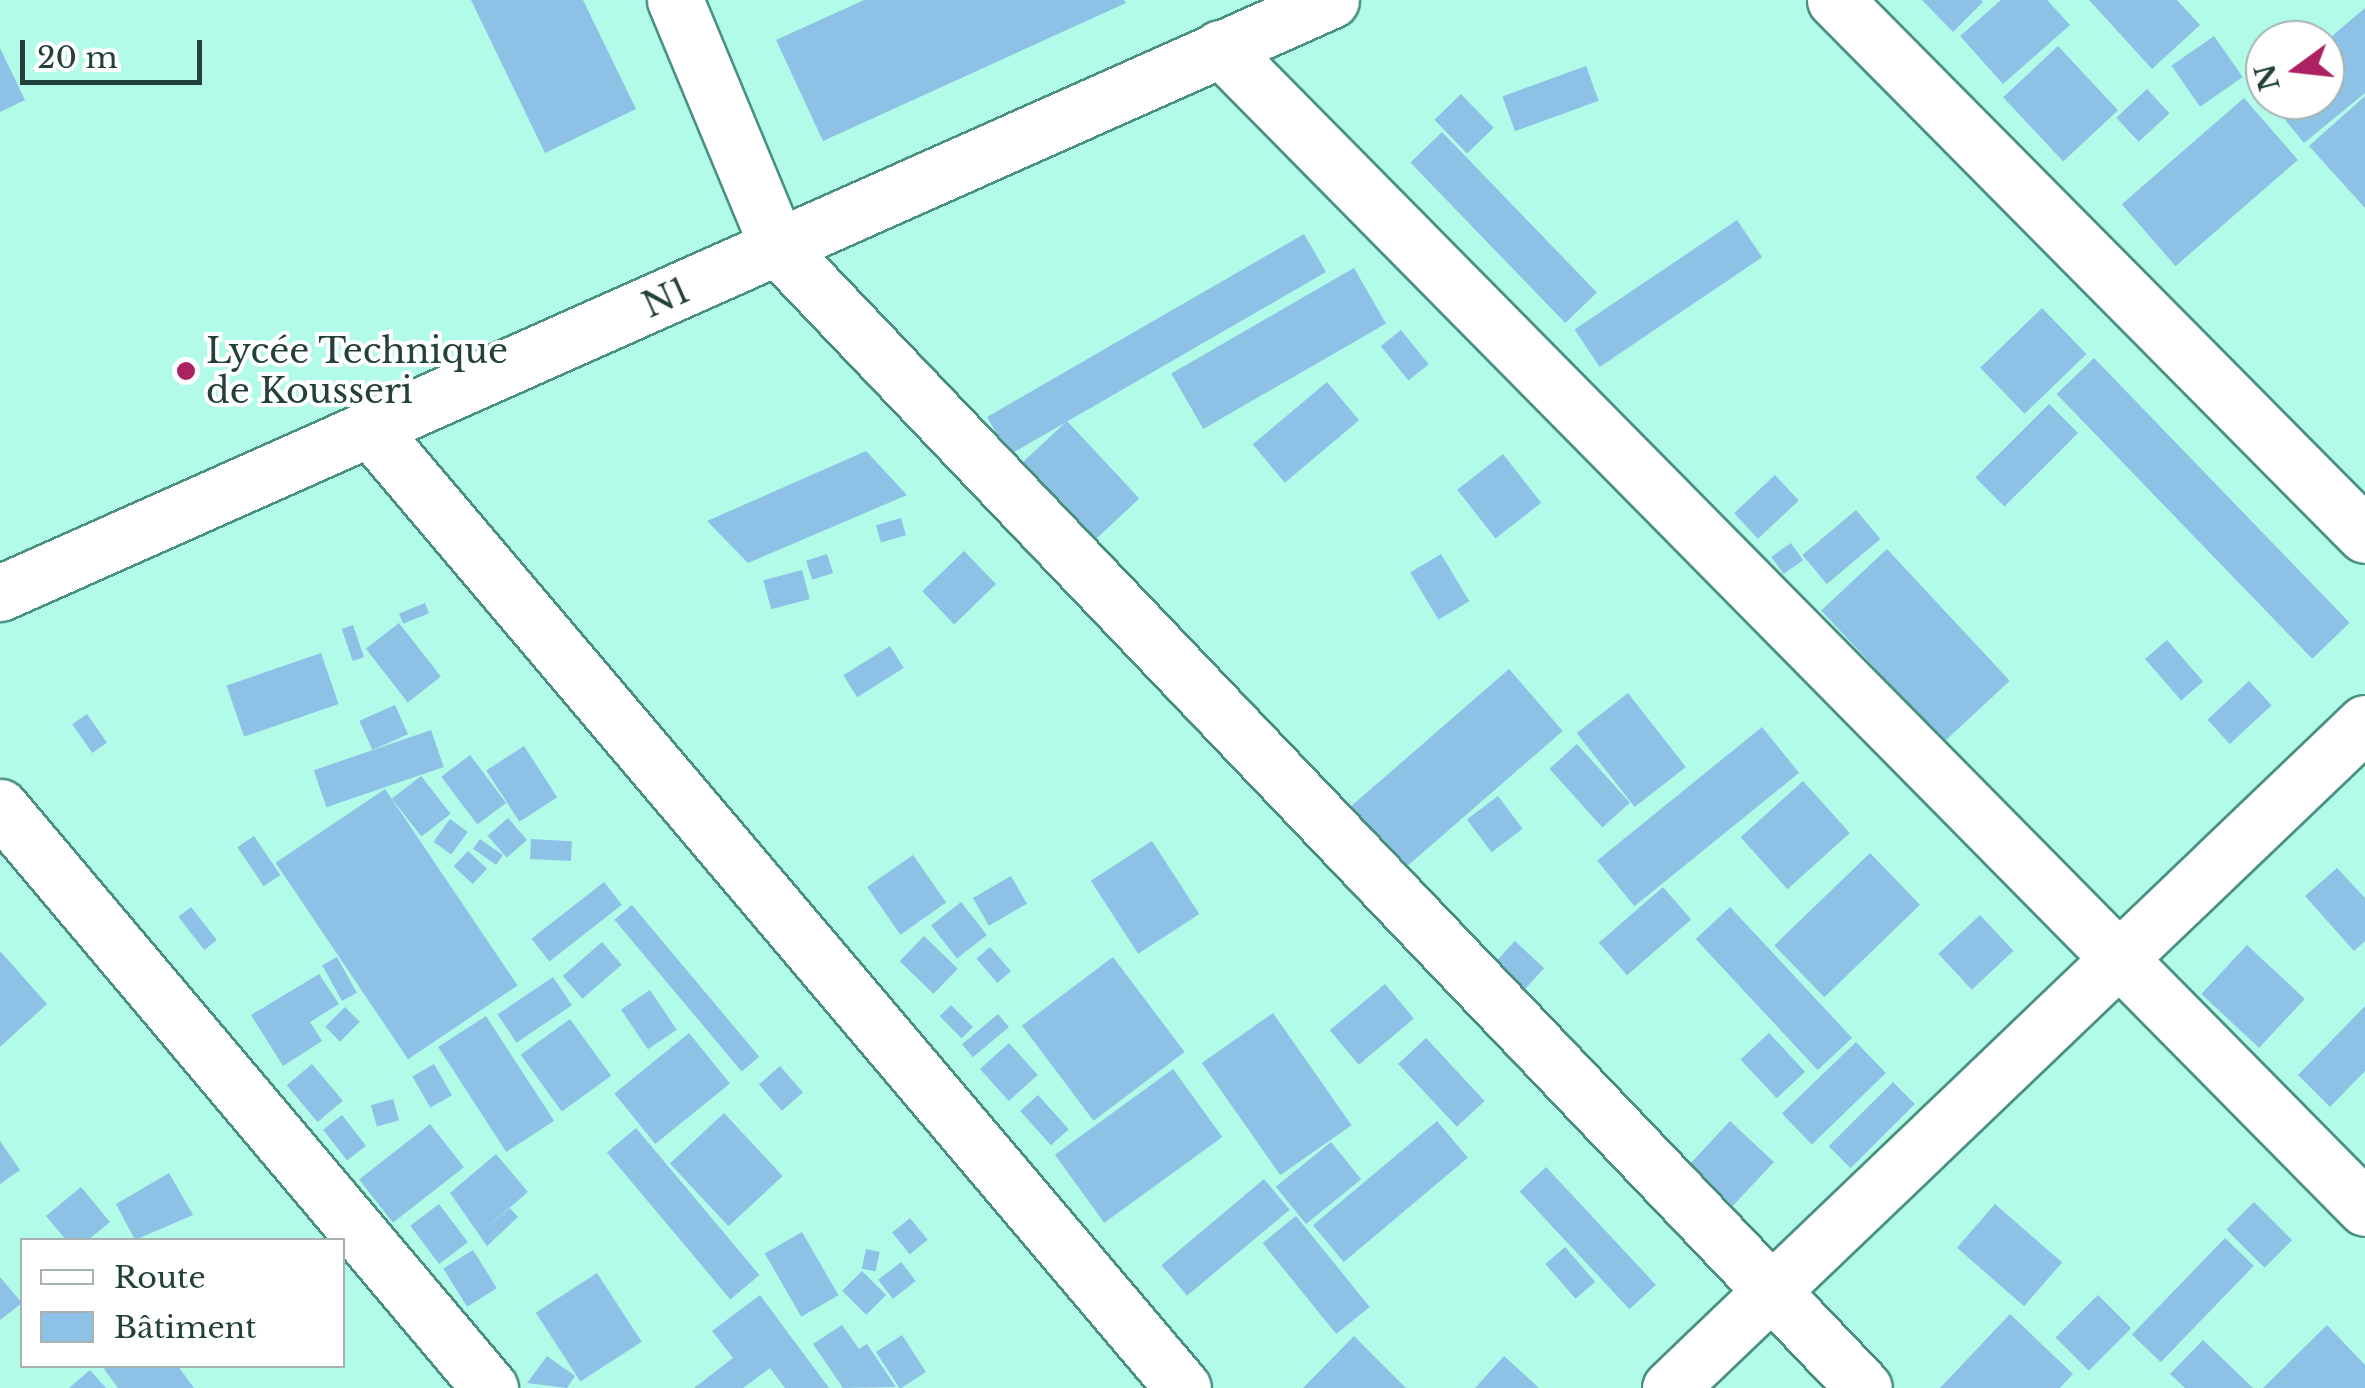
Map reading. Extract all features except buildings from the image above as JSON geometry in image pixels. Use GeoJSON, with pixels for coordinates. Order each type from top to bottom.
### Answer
{"type":"FeatureCollection","features":[{"type":"Feature","properties":{"kind":"main road"},"geometry":{"type":"LineString","coordinates":[[675,0],[778,248],[1864,1388]]}},
{"type":"Feature","properties":{"kind":"main road","name":"N1"},"geometry":{"type":"LineString","coordinates":[[0,593],[372,431],[1332,0]]}},
{"type":"Feature","properties":{"kind":"main road"},"geometry":{"type":"LineString","coordinates":[[1835,0],[2365,535]]}},
{"type":"Feature","properties":{"kind":"main road"},"geometry":{"type":"LineString","coordinates":[[1220,48],[2121,954],[2365,1208]]}},
{"type":"Feature","properties":{"kind":"main road"},"geometry":{"type":"LineString","coordinates":[[372,431],[1182,1388]]}},
{"type":"Feature","properties":{"kind":"main road"},"geometry":{"type":"LineString","coordinates":[[1670,1388],[2365,724]]}},
{"type":"Feature","properties":{"kind":"main road"},"geometry":{"type":"LineString","coordinates":[[0,807],[490,1388]]}},
{"type":"Feature","properties":{"kind":"place","name":"Lycée Technique de Kousseri"},"geometry":{"type":"Point","coordinates":[186,371]}}]}
